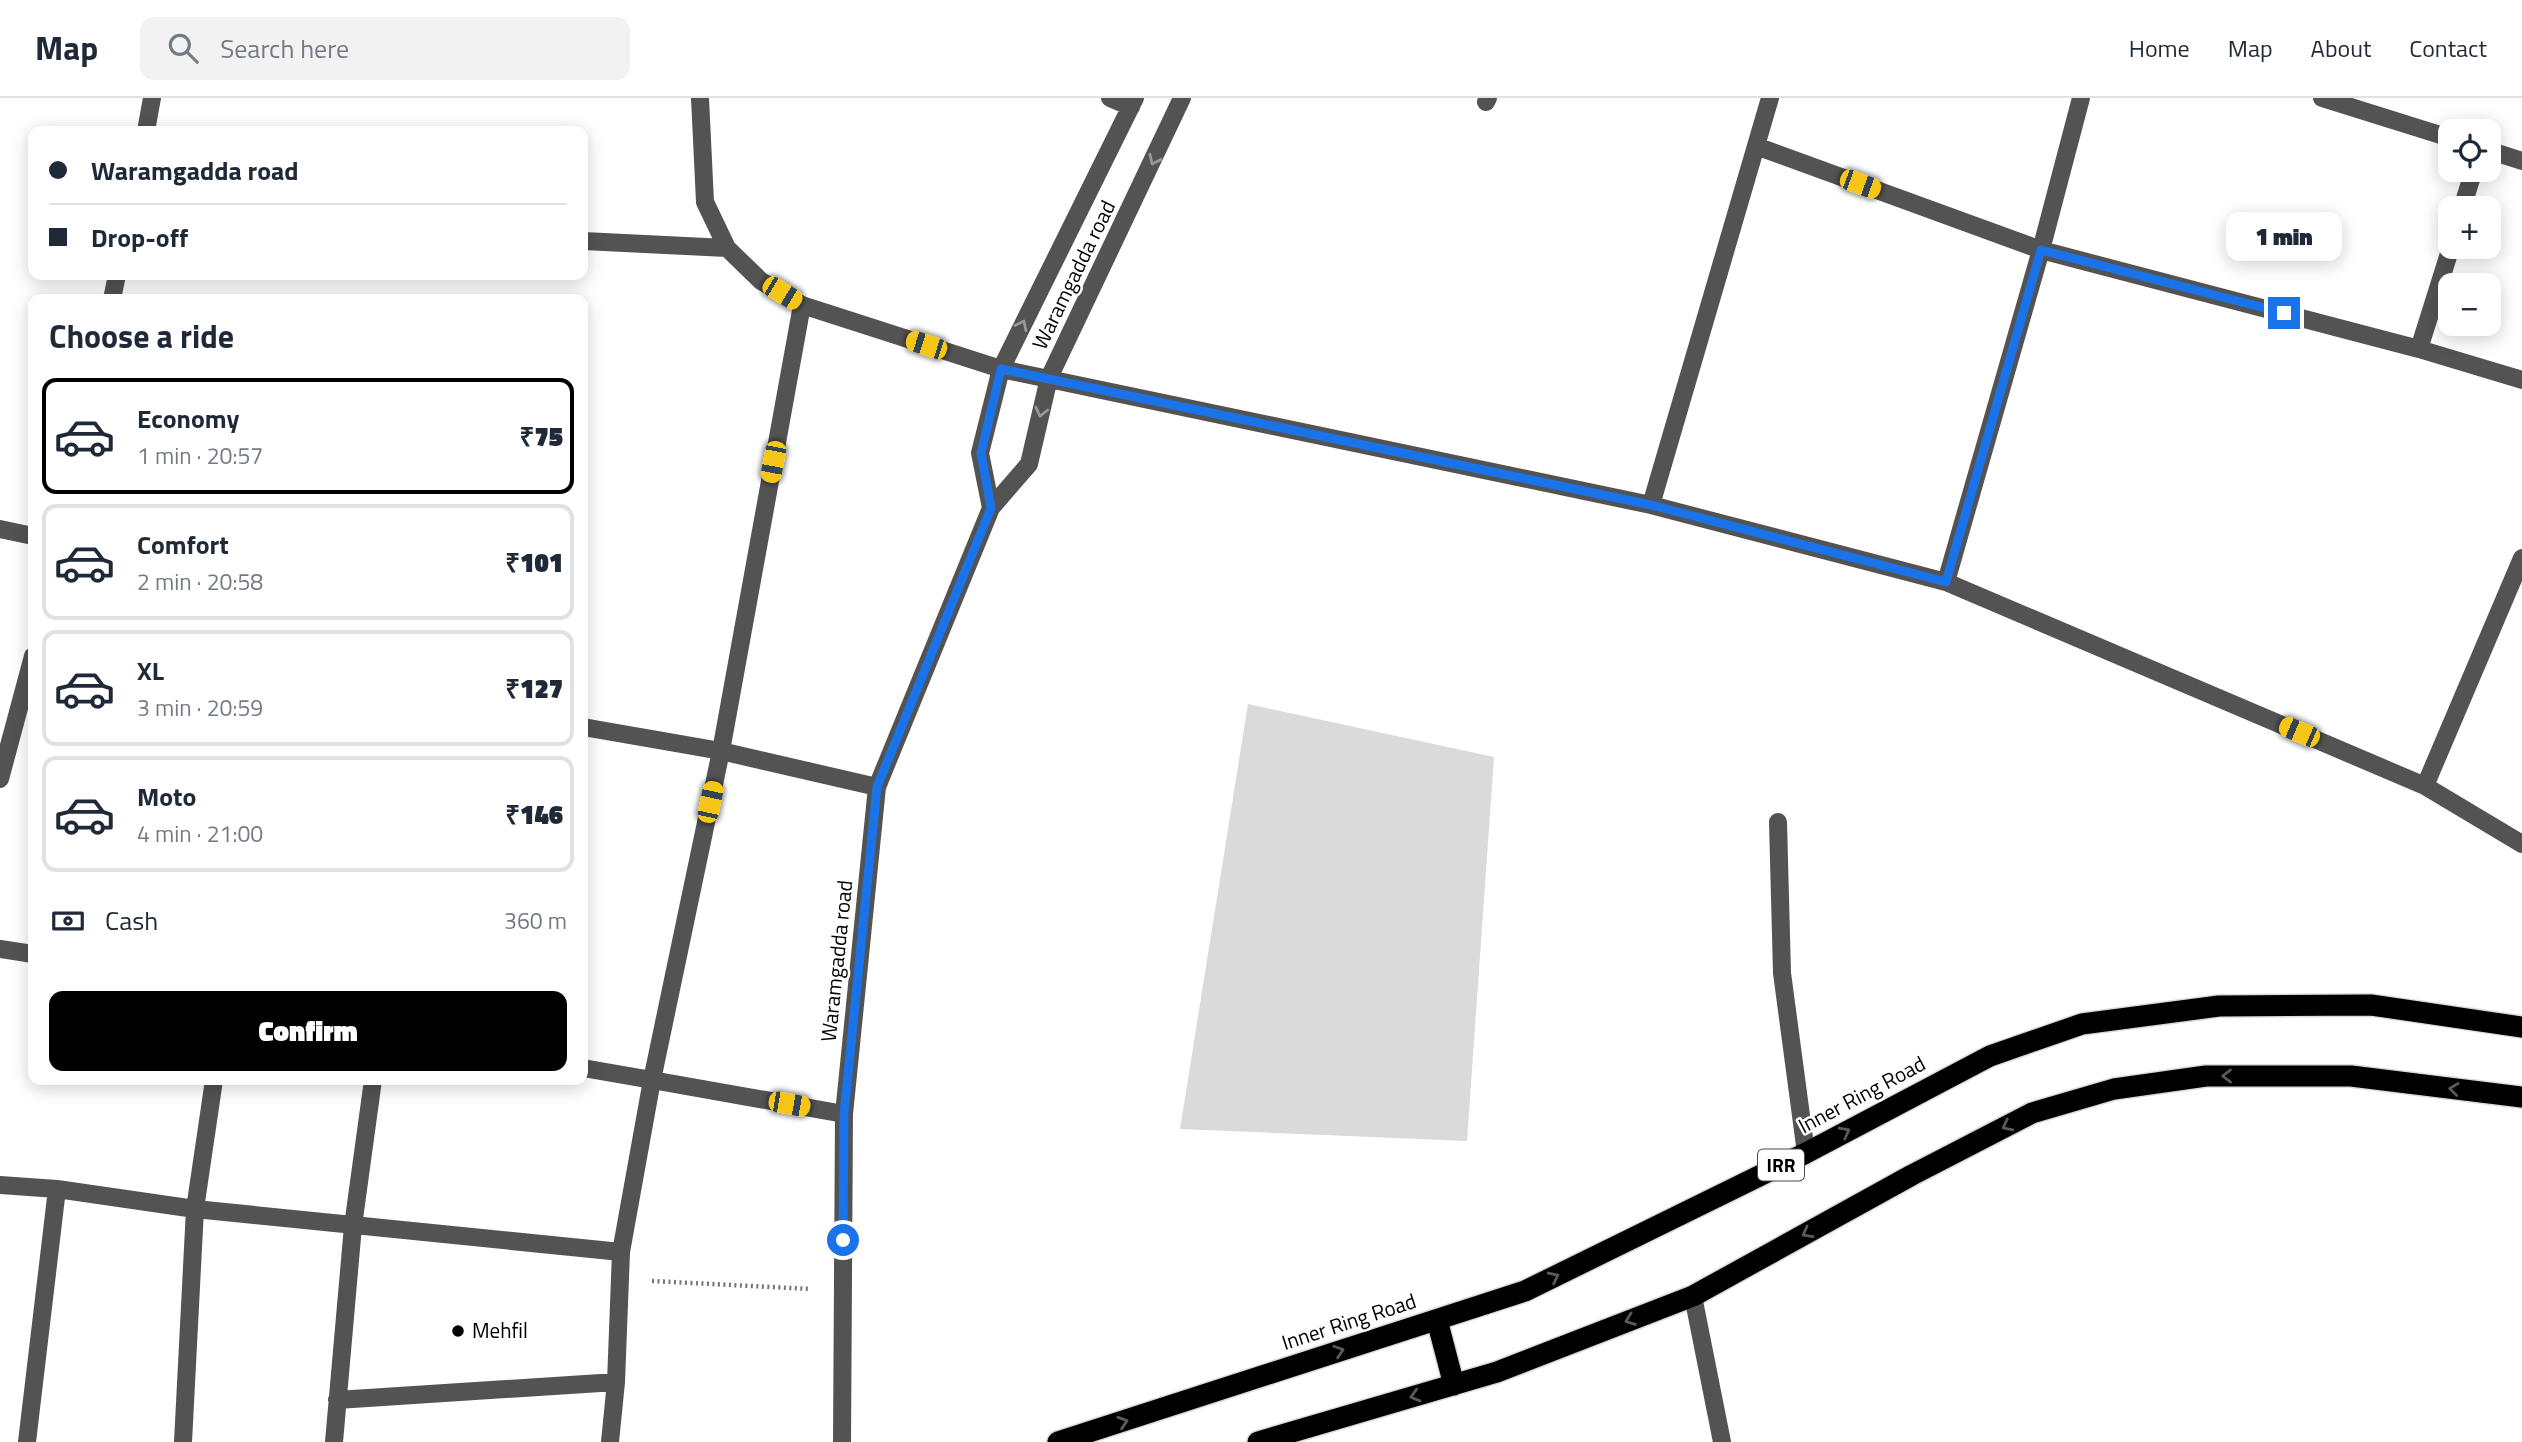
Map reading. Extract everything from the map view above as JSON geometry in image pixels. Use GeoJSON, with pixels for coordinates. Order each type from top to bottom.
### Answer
{"type":"FeatureCollection","features":[{"type":"Feature","properties":{"kind":"highway","name":"Inner Ring Road"},"geometry":{"type":"LineString","coordinates":[[1058,1442],[1525,1291],[1806,1153],[1990,1056],[2082,1024],[2218,1006],[2371,1005],[2522,1027]]}},
{"type":"Feature","properties":{"kind":"highway"},"geometry":{"type":"LineString","coordinates":[[1258,1442],[1497,1372],[1693,1296],[1912,1175],[2032,1114],[2114,1089],[2206,1076],[2351,1076],[2522,1097]]}},
{"type":"Feature","properties":{"kind":"highway"},"geometry":{"type":"LineString","coordinates":[[1437,1320],[1454,1385]]}},
{"type":"Feature","properties":{"kind":"street"},"geometry":{"type":"LineString","coordinates":[[147,126],[152,98]]}},
{"type":"Feature","properties":{"kind":"street"},"geometry":{"type":"LineString","coordinates":[[700,98],[705,202],[727,248],[761,281],[802,305],[1001,369],[1651,505],[1946,582],[2425,786],[2522,844]]}},
{"type":"Feature","properties":{"kind":"street"},"geometry":{"type":"LineString","coordinates":[[1110,98],[1133,103]]}},
{"type":"Feature","properties":{"kind":"street","name":"Waramgadda road"},"geometry":{"type":"LineString","coordinates":[[842,1442],[844,1114],[877,787],[991,508],[1029,464],[1049,378],[1182,98]]}},
{"type":"Feature","properties":{"kind":"street"},"geometry":{"type":"LineString","coordinates":[[1651,505],[1770,98]]}},
{"type":"Feature","properties":{"kind":"street"},"geometry":{"type":"LineString","coordinates":[[1946,582],[2041,250],[2081,98]]}},
{"type":"Feature","properties":{"kind":"street"},"geometry":{"type":"LineString","coordinates":[[2322,98],[2438,134]]}},
{"type":"Feature","properties":{"kind":"street","name":"Waramgadda road"},"geometry":{"type":"LineString","coordinates":[[991,508],[981,453],[1001,369],[1133,103]]}},
{"type":"Feature","properties":{"kind":"street"},"geometry":{"type":"LineString","coordinates":[[1756,146],[2041,250],[2419,349],[2522,380]]}},
{"type":"Feature","properties":{"kind":"street"},"geometry":{"type":"LineString","coordinates":[[2501,154],[2522,161]]}},
{"type":"Feature","properties":{"kind":"street"},"geometry":{"type":"LineString","coordinates":[[588,241],[727,248]]}},
{"type":"Feature","properties":{"kind":"street"},"geometry":{"type":"LineString","coordinates":[[2419,349],[2447,259]]}},
{"type":"Feature","properties":{"kind":"street"},"geometry":{"type":"LineString","coordinates":[[610,1442],[616,1382],[621,1252],[652,1080],[721,751],[802,305]]}},
{"type":"Feature","properties":{"kind":"street"},"geometry":{"type":"LineString","coordinates":[[0,529],[28,535]]}},
{"type":"Feature","properties":{"kind":"street"},"geometry":{"type":"LineString","coordinates":[[2425,786],[2522,558]]}},
{"type":"Feature","properties":{"kind":"street"},"geometry":{"type":"LineString","coordinates":[[0,779],[28,675]]}},
{"type":"Feature","properties":{"kind":"street"},"geometry":{"type":"LineString","coordinates":[[588,728],[721,751],[877,787]]}},
{"type":"Feature","properties":{"kind":"street"},"geometry":{"type":"LineString","coordinates":[[1778,822],[1782,973],[1806,1153]]}},
{"type":"Feature","properties":{"kind":"street"},"geometry":{"type":"LineString","coordinates":[[0,949],[28,953]]}},
{"type":"Feature","properties":{"kind":"street"},"geometry":{"type":"LineString","coordinates":[[588,1069],[844,1114]]}},
{"type":"Feature","properties":{"kind":"street"},"geometry":{"type":"LineString","coordinates":[[183,1442],[195,1209],[213,1085]]}},
{"type":"Feature","properties":{"kind":"street"},"geometry":{"type":"LineString","coordinates":[[334,1442],[353,1226],[372,1085]]}},
{"type":"Feature","properties":{"kind":"street"},"geometry":{"type":"LineString","coordinates":[[0,1185],[57,1189],[195,1209],[621,1252]]}},
{"type":"Feature","properties":{"kind":"street"},"geometry":{"type":"LineString","coordinates":[[27,1442],[57,1189]]}},
{"type":"Feature","properties":{"kind":"street"},"geometry":{"type":"LineString","coordinates":[[1693,1296],[1722,1442]]}},
{"type":"Feature","properties":{"kind":"street"},"geometry":{"type":"LineString","coordinates":[[337,1400],[616,1382]]}},
{"type":"Feature","properties":{"kind":"path"},"geometry":{"type":"LineString","coordinates":[[620,1280],[843,1290]]}},
{"type":"Feature","properties":{"kind":"shaded area"},"geometry":{"type":"Polygon","coordinates":[[[1248,704],[1494,757],[1467,1141],[1180,1129],[1248,704]]]}},
{"type":"Feature","properties":{"kind":"place","name":"Mehfil"},"geometry":{"type":"Point","coordinates":[458,1331]}},
{"type":"Feature","properties":{"kind":"route"},"geometry":{"type":"LineString","coordinates":[[843,1240],[844,1114],[877,787],[991,508],[981,453],[1001,369],[1651,505],[1946,582],[2041,250],[2284,313]]}}]}
